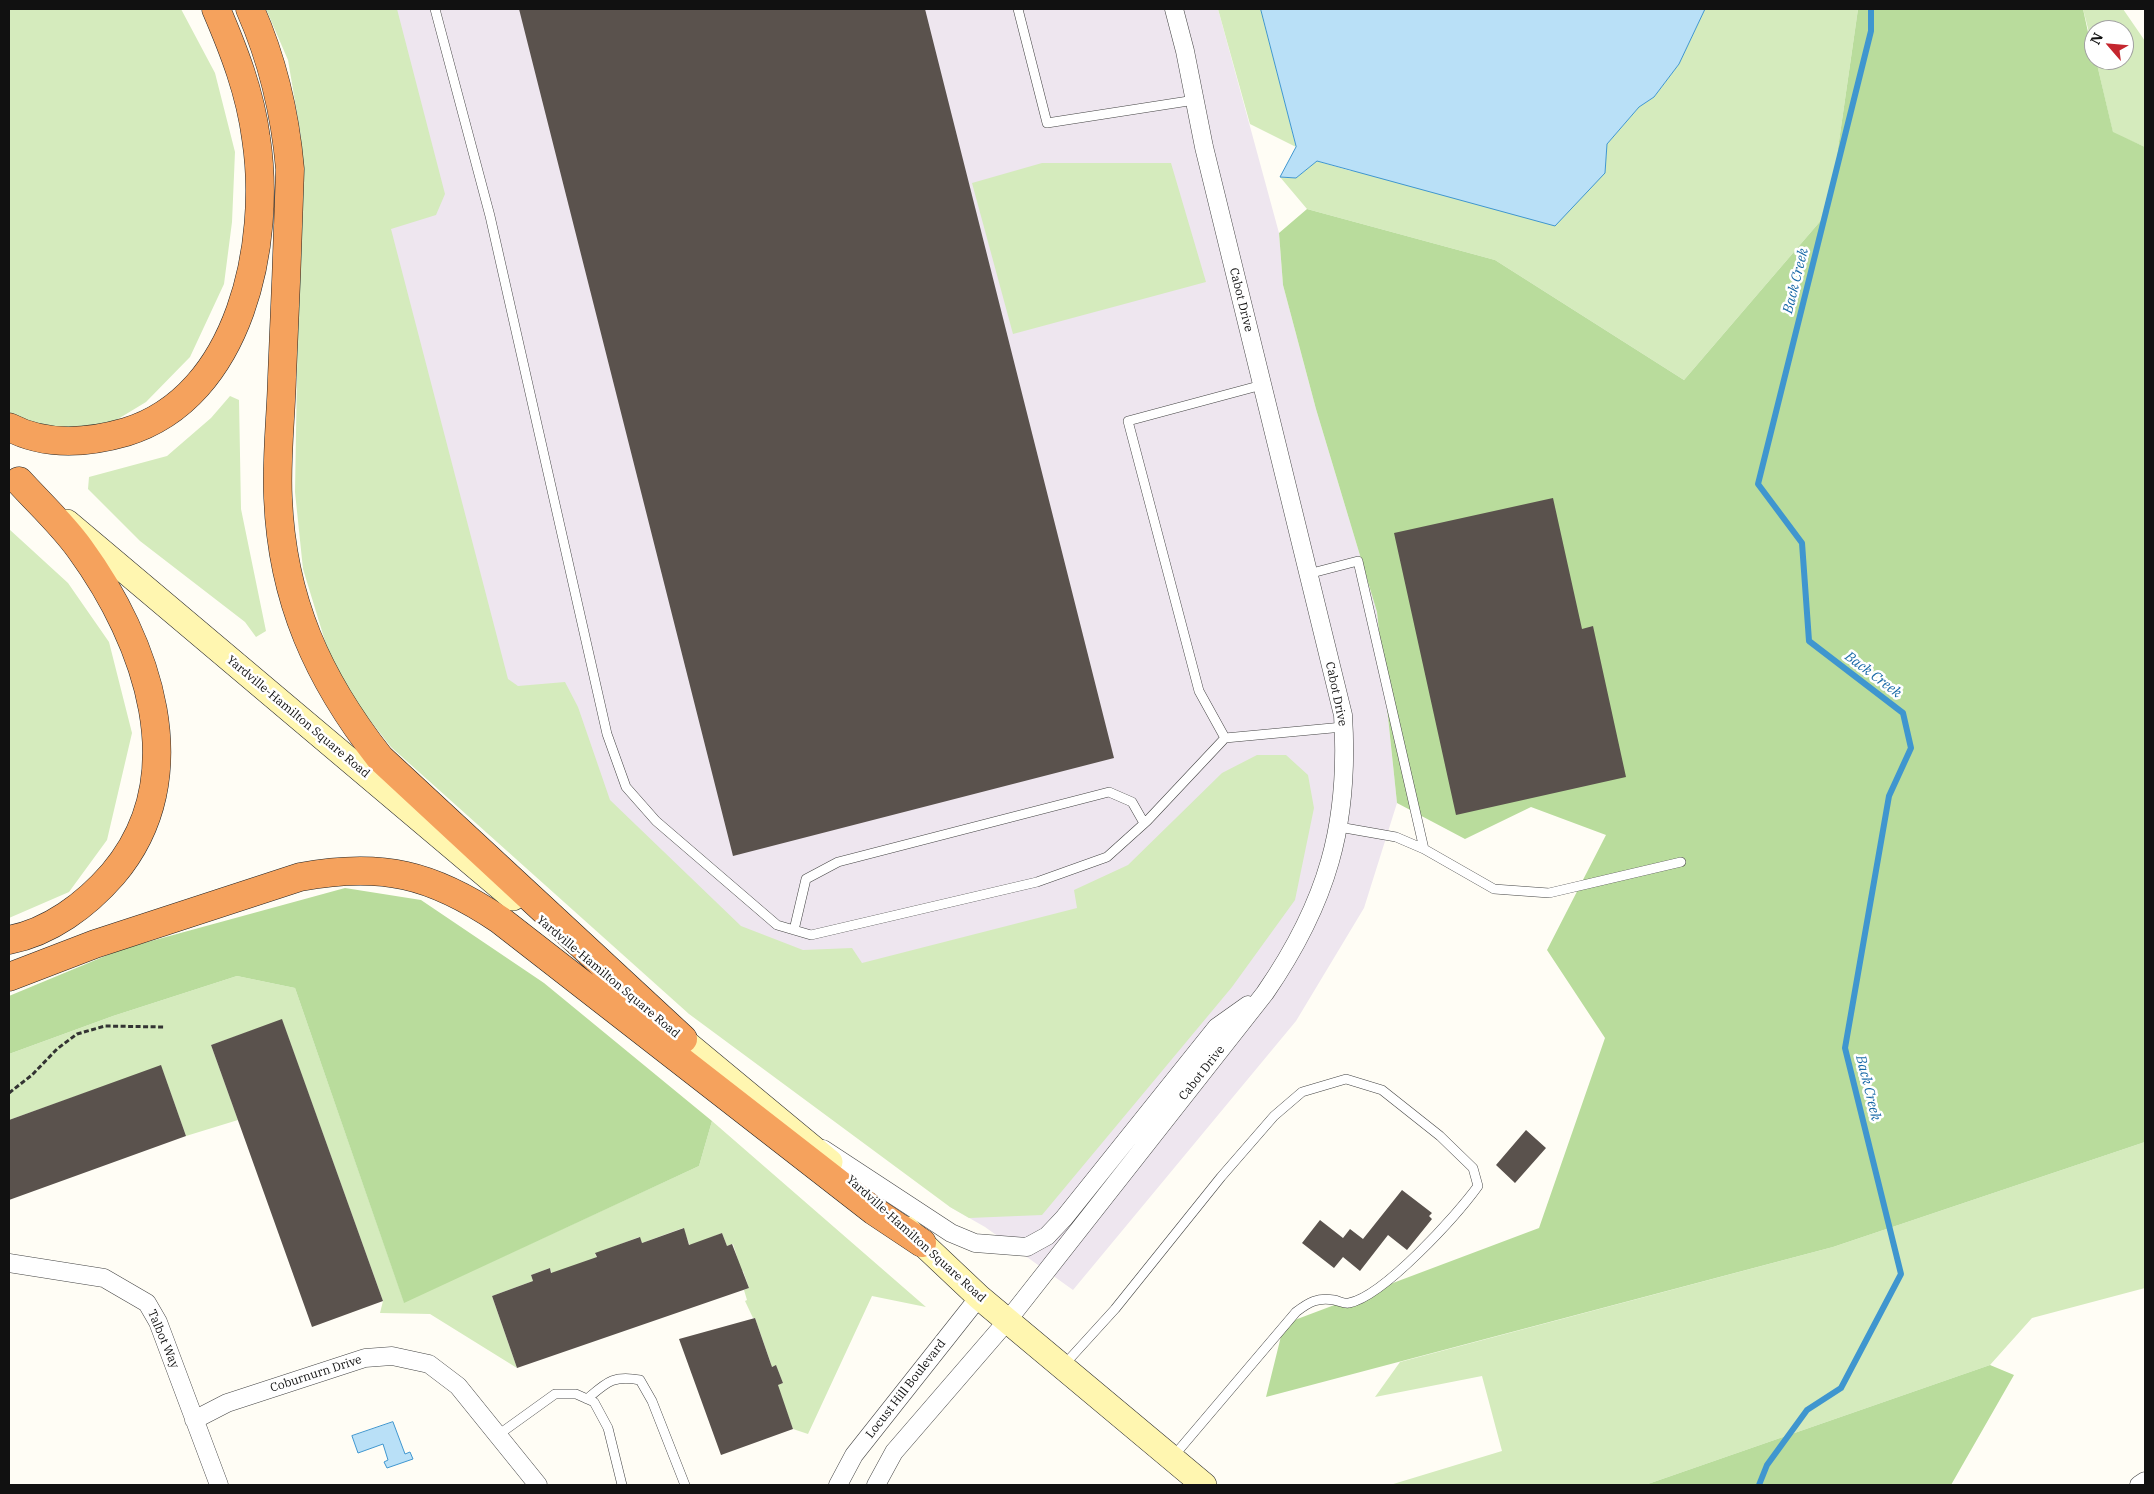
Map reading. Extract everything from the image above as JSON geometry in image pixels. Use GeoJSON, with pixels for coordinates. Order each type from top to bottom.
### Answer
{"type":"FeatureCollection","features":[{"type":"Feature","properties":{"kind":"highway"},"geometry":{"type":"LineString","coordinates":[[9,427],[20,433],[49,440],[80,441],[106,438],[135,429],[162,416],[188,396],[208,374],[225,348],[249,279],[257,233],[260,186],[257,139],[248,93],[236,55],[216,9]]}},
{"type":"Feature","properties":{"kind":"highway"},"geometry":{"type":"LineString","coordinates":[[250,9],[276,78],[286,126],[290,160],[277,496],[284,558],[294,600],[308,641],[330,687],[353,723],[380,758],[683,1040]]}},
{"type":"Feature","properties":{"kind":"highway"},"geometry":{"type":"LineString","coordinates":[[9,940],[44,928],[74,911],[100,889],[122,863],[139,834],[151,802],[157,772],[158,744],[156,723],[143,672],[124,624],[104,584],[79,547],[14,477]]}},
{"type":"Feature","properties":{"kind":"highway"},"geometry":{"type":"LineString","coordinates":[[9,977],[95,944],[300,877],[336,870],[367,870],[402,874],[428,882],[469,900],[500,920],[874,1211],[922,1243]]}},
{"type":"Feature","properties":{"kind":"street","name":"Cabot Drive"},"geometry":{"type":"LineString","coordinates":[[1008,1320],[1265,993],[1291,956],[1309,921],[1324,884],[1339,827],[1345,761],[1344,726],[1204,148],[1174,9]]}},
{"type":"Feature","properties":{"kind":"street","name":"Yardville-Hamilton Square Road"},"geometry":{"type":"LineString","coordinates":[[14,477],[683,1040],[789,1126],[922,1243],[979,1297],[1204,1485]]}},
{"type":"Feature","properties":{"kind":"street"},"geometry":{"type":"LineString","coordinates":[[789,1126],[950,1233],[975,1243],[1028,1247],[1047,1236],[1064,1218],[1218,1027],[1265,993]]}},
{"type":"Feature","properties":{"kind":"street","name":"Talbot Way"},"geometry":{"type":"LineString","coordinates":[[9,1263],[104,1278],[147,1302],[158,1322],[219,1485]]}},
{"type":"Feature","properties":{"kind":"street","name":"Locust Hill Boulevard"},"geometry":{"type":"LineString","coordinates":[[838,1485],[854,1456],[979,1297]]}},
{"type":"Feature","properties":{"kind":"street"},"geometry":{"type":"LineString","coordinates":[[876,1485],[894,1452],[1008,1320]]}},
{"type":"Feature","properties":{"kind":"street","name":"Coburnurn Drive"},"geometry":{"type":"LineString","coordinates":[[194,1420],[227,1403],[365,1358],[392,1356],[429,1364],[458,1386],[538,1485]]}},
{"type":"Feature","properties":{"kind":"street"},"geometry":{"type":"LineString","coordinates":[[2139,1485],[2145,1481]]}},
{"type":"Feature","properties":{"kind":"lane"},"geometry":{"type":"LineString","coordinates":[[435,9],[490,216],[607,734],[626,787],[656,821],[777,925],[811,935],[1037,882],[1107,857],[1144,824],[1225,738],[1344,726]]}},
{"type":"Feature","properties":{"kind":"lane"},"geometry":{"type":"LineString","coordinates":[[1018,9],[1047,123],[1195,100]]}},
{"type":"Feature","properties":{"kind":"lane"},"geometry":{"type":"LineString","coordinates":[[1225,738],[1199,691],[1128,421],[1262,385]]}},
{"type":"Feature","properties":{"kind":"lane"},"geometry":{"type":"LineString","coordinates":[[1308,574],[1358,560],[1424,849]]}},
{"type":"Feature","properties":{"kind":"lane"},"geometry":{"type":"LineString","coordinates":[[794,930],[806,879],[838,862],[1109,792],[1132,802],[1144,824]]}},
{"type":"Feature","properties":{"kind":"lane"},"geometry":{"type":"LineString","coordinates":[[1339,827],[1396,837],[1424,849],[1494,889],[1549,893],[1681,862]]}},
{"type":"Feature","properties":{"kind":"lane"},"geometry":{"type":"LineString","coordinates":[[1063,1367],[1114,1309],[1238,1156],[1274,1116],[1302,1092],[1346,1079],[1382,1090],[1440,1136],[1473,1168],[1478,1186],[1467,1201],[1418,1253],[1383,1286],[1349,1303],[1324,1298],[1310,1302],[1296,1312],[1171,1459]]}},
{"type":"Feature","properties":{"kind":"lane"},"geometry":{"type":"LineString","coordinates":[[587,1399],[604,1384],[622,1376],[640,1380],[652,1401],[685,1485]]}},
{"type":"Feature","properties":{"kind":"lane"},"geometry":{"type":"LineString","coordinates":[[498,1435],[555,1394],[576,1394],[594,1402],[608,1428],[622,1485]]}},
{"type":"Feature","properties":{"kind":"path"},"geometry":{"type":"LineString","coordinates":[[9,1093],[32,1075],[57,1049],[77,1034],[105,1026],[164,1027]]}},
{"type":"Feature","properties":{"kind":"shaded area"},"geometry":{"type":"Polygon","coordinates":[[[362,9],[1218,9],[1279,233],[1283,285],[1316,409],[1377,612],[1397,803],[1364,908],[1296,1021],[1073,1290],[985,1227],[950,1207],[334,487],[362,9]]]}},
{"type":"Feature","properties":{"kind":"green space"},"geometry":{"type":"Polygon","coordinates":[[[9,9],[181,9],[215,73],[235,152],[232,222],[224,284],[190,357],[146,402],[113,422],[64,430],[20,422],[9,415],[9,9]]]}},
{"type":"Feature","properties":{"kind":"green space"},"geometry":{"type":"Polygon","coordinates":[[[266,9],[397,9],[445,194],[436,215],[391,229],[508,679],[518,686],[565,682],[578,707],[610,800],[741,926],[803,950],[852,948],[862,963],[1077,908],[1074,890],[1128,865],[1222,773],[1257,755],[1286,755],[1308,775],[1314,808],[1295,900],[1232,987],[1042,1215],[969,1218],[950,1207],[689,1014],[391,747],[336,677],[303,569],[295,492],[301,137],[288,60],[266,9]]]}},
{"type":"Feature","properties":{"kind":"green space"},"geometry":{"type":"Polygon","coordinates":[[[1218,9],[1261,9],[1296,147],[1250,124],[1218,9]]]}},
{"type":"Feature","properties":{"kind":"green space"},"geometry":{"type":"Polygon","coordinates":[[[1705,9],[1858,9],[1829,211],[1684,380],[1495,260],[1307,209],[1280,177],[1296,178],[1317,161],[1351,171],[1605,173],[1607,144],[1639,107],[1654,97],[1679,64],[1705,9]]]}},
{"type":"Feature","properties":{"kind":"green space"},"geometry":{"type":"Polygon","coordinates":[[[1858,9],[2083,9],[2085,20],[2084,70],[2098,70],[2113,132],[2145,147],[2145,1142],[1833,1247],[1266,1397],[1284,1324],[1539,1228],[1605,1038],[1547,950],[1606,835],[1531,807],[1465,839],[1397,803],[1377,612],[1316,409],[1283,285],[1279,233],[1307,209],[1495,260],[1684,380],[1829,211],[1858,9]]]}},
{"type":"Feature","properties":{"kind":"green space"},"geometry":{"type":"Polygon","coordinates":[[[2083,9],[2123,9],[2131,20],[2086,20],[2083,9]]]}},
{"type":"Feature","properties":{"kind":"green space"},"geometry":{"type":"Polygon","coordinates":[[[2134,25],[2145,41],[2145,147],[2113,133],[2098,70],[2134,70],[2134,25]]]}},
{"type":"Feature","properties":{"kind":"green space"},"geometry":{"type":"Polygon","coordinates":[[[1042,163],[1171,163],[1206,282],[1013,334],[972,183],[1042,163]]]}},
{"type":"Feature","properties":{"kind":"green space"},"geometry":{"type":"Polygon","coordinates":[[[230,396],[239,400],[241,509],[266,631],[256,637],[245,622],[140,541],[88,489],[89,477],[167,456],[211,418],[230,396]]]}},
{"type":"Feature","properties":{"kind":"green space"},"geometry":{"type":"Polygon","coordinates":[[[9,529],[68,583],[109,642],[132,733],[107,840],[69,892],[9,918],[9,529]]]}},
{"type":"Feature","properties":{"kind":"green space"},"geometry":{"type":"Polygon","coordinates":[[[345,888],[421,900],[544,983],[712,1121],[699,1166],[404,1303],[295,988],[237,976],[113,1016],[9,1054],[9,996],[122,949],[345,888]]]}},
{"type":"Feature","properties":{"kind":"green space"},"geometry":{"type":"Polygon","coordinates":[[[237,976],[295,988],[404,1302],[699,1166],[712,1121],[926,1307],[872,1296],[808,1434],[793,1429],[777,1385],[783,1383],[776,1366],[770,1367],[771,1364],[755,1318],[753,1318],[745,1301],[747,1300],[744,1290],[749,1288],[743,1271],[736,1273],[738,1260],[733,1244],[727,1246],[722,1233],[690,1246],[683,1228],[642,1243],[639,1237],[595,1254],[597,1258],[552,1274],[550,1268],[531,1275],[533,1281],[492,1296],[517,1368],[430,1314],[380,1313],[383,1301],[282,1020],[211,1045],[238,1120],[186,1136],[161,1066],[9,1120],[9,1054],[113,1016],[237,976]]]}},
{"type":"Feature","properties":{"kind":"green space"},"geometry":{"type":"Polygon","coordinates":[[[2145,1142],[2145,1288],[2032,1318],[1990,1365],[1645,1485],[1390,1485],[1502,1451],[1482,1376],[1375,1397],[1400,1362],[1833,1247],[2145,1142]]]}},
{"type":"Feature","properties":{"kind":"green space"},"geometry":{"type":"Polygon","coordinates":[[[1990,1365],[2014,1375],[1951,1485],[1645,1485],[1990,1365]]]}},
{"type":"Feature","properties":{"kind":"water"},"geometry":{"type":"Polygon","coordinates":[[[1261,9],[1705,9],[1679,64],[1654,97],[1639,107],[1607,144],[1605,173],[1555,226],[1317,161],[1296,178],[1280,177],[1296,147],[1261,9]]]}},
{"type":"Feature","properties":{"kind":"water"},"geometry":{"type":"Polygon","coordinates":[[[393,1422],[405,1454],[410,1452],[413,1459],[387,1468],[384,1462],[388,1460],[383,1444],[358,1453],[352,1436],[393,1422]]]}},
{"type":"Feature","properties":{"kind":"building"},"geometry":{"type":"Polygon","coordinates":[[[519,9],[925,9],[1114,758],[733,856],[519,9]]]}},
{"type":"Feature","properties":{"kind":"building"},"geometry":{"type":"Polygon","coordinates":[[[1553,498],[1582,629],[1593,626],[1626,777],[1456,815],[1394,533],[1553,498]]]}},
{"type":"Feature","properties":{"kind":"building"},"geometry":{"type":"Polygon","coordinates":[[[282,1019],[383,1301],[312,1327],[211,1045],[282,1019]]]}},
{"type":"Feature","properties":{"kind":"building"},"geometry":{"type":"Polygon","coordinates":[[[161,1065],[186,1136],[9,1200],[9,1120],[161,1065]]]}},
{"type":"Feature","properties":{"kind":"building"},"geometry":{"type":"Polygon","coordinates":[[[1526,1130],[1546,1148],[1515,1183],[1496,1165],[1526,1130]]]}},
{"type":"Feature","properties":{"kind":"building"},"geometry":{"type":"Polygon","coordinates":[[[1402,1190],[1432,1213],[1429,1216],[1432,1219],[1407,1250],[1388,1235],[1360,1271],[1343,1257],[1334,1268],[1302,1243],[1320,1220],[1343,1238],[1350,1229],[1363,1239],[1402,1190]]]}},
{"type":"Feature","properties":{"kind":"building"},"geometry":{"type":"Polygon","coordinates":[[[684,1228],[689,1245],[722,1233],[727,1246],[732,1244],[749,1288],[517,1368],[492,1296],[533,1281],[531,1275],[550,1268],[551,1273],[597,1257],[595,1253],[640,1237],[642,1243],[684,1228]]]}},
{"type":"Feature","properties":{"kind":"building"},"geometry":{"type":"Polygon","coordinates":[[[755,1318],[772,1367],[776,1365],[783,1383],[778,1385],[793,1429],[721,1455],[679,1339],[755,1318]]]}},
{"type":"Feature","properties":{"kind":"waterway","name":"Back Creek"},"geometry":{"type":"LineString","coordinates":[[1759,1485],[1767,1465],[1807,1410],[1841,1388],[1901,1274],[1845,1048],[1889,796],[1911,748],[1903,713],[1809,641],[1802,543],[1758,484],[1871,31],[1871,9]]}}]}
